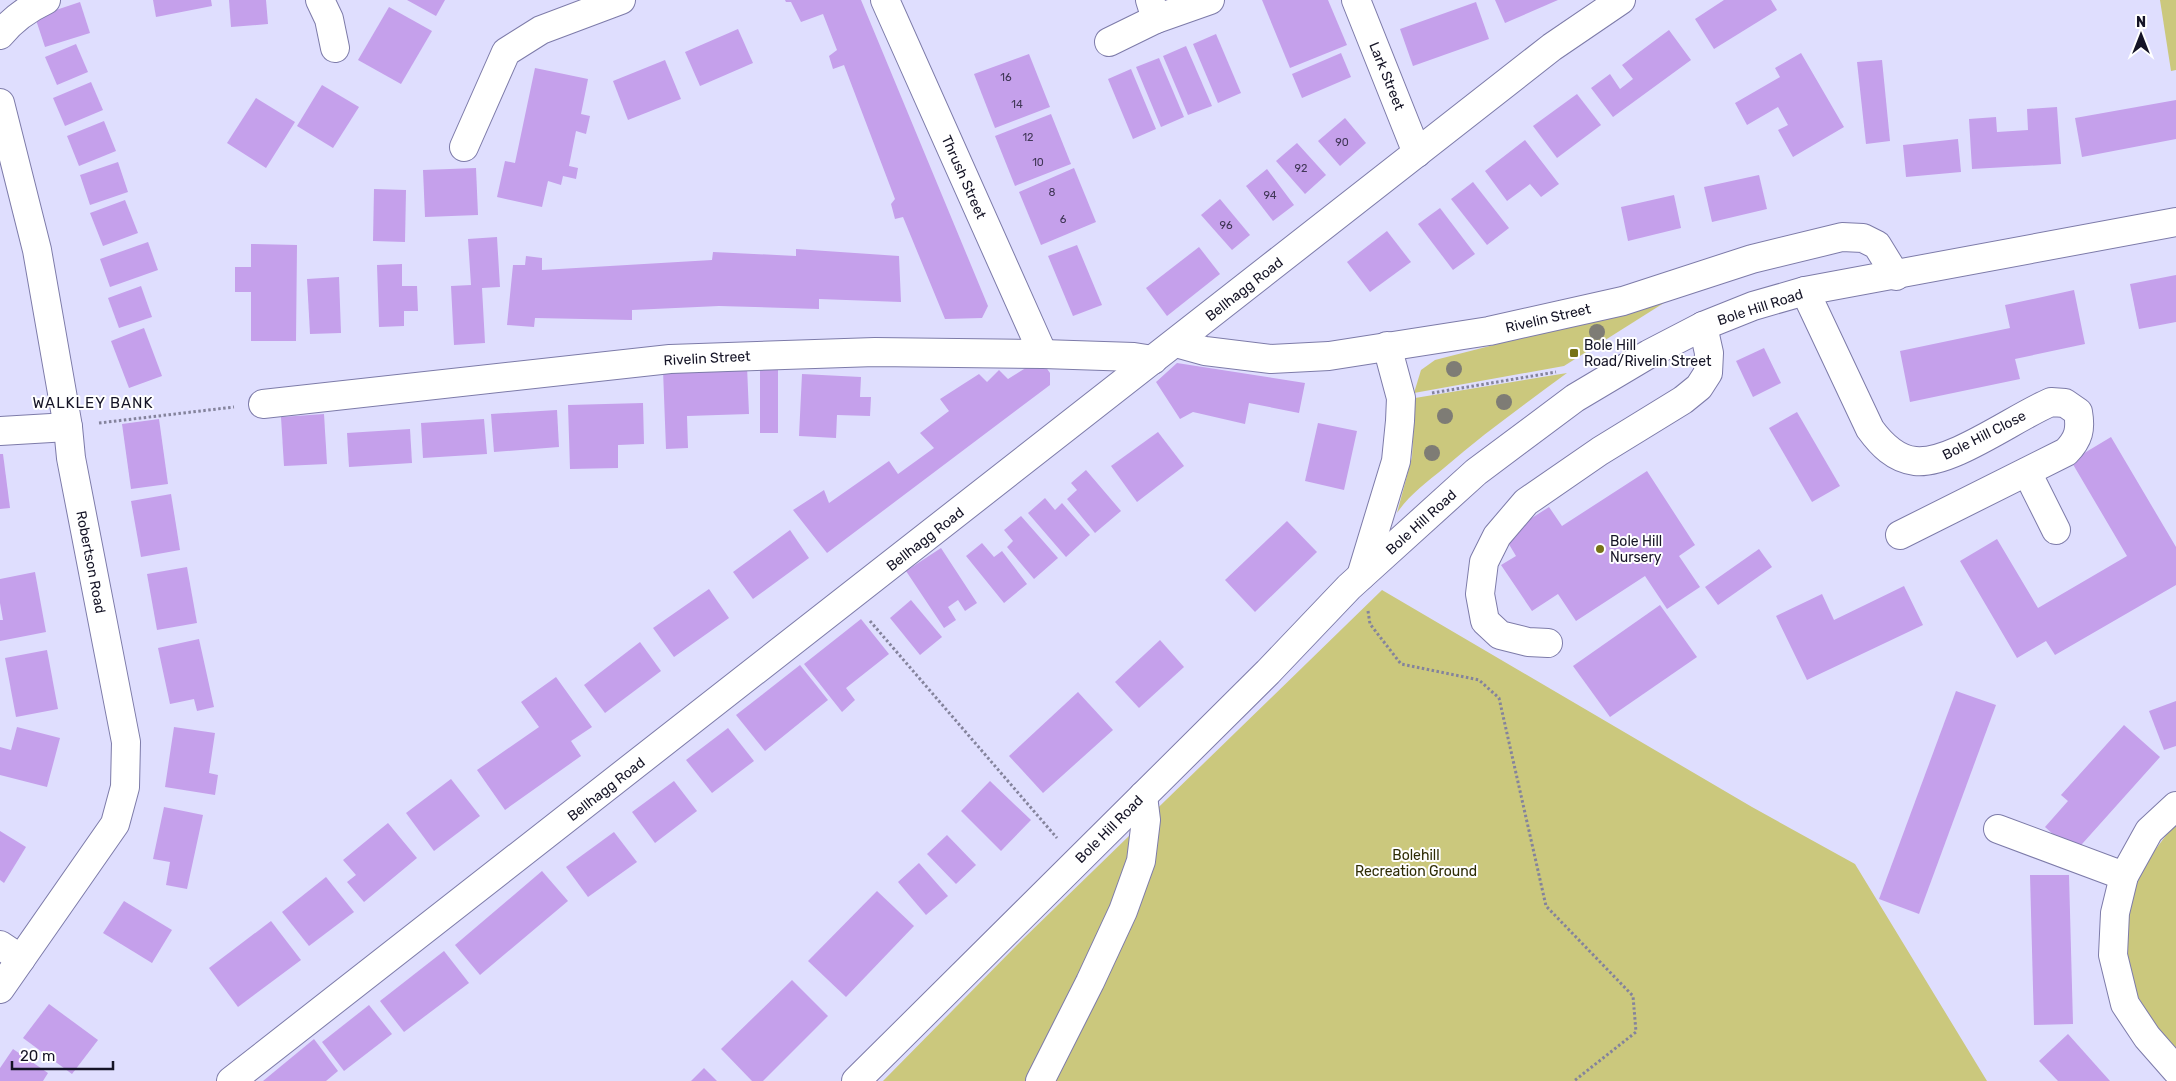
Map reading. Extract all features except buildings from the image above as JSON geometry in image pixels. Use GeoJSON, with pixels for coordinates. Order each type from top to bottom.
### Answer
{"type":"FeatureCollection","features":[{"type":"Feature","properties":{"kind":"street"},"geometry":{"type":"LineString","coordinates":[[0,35],[7,26],[35,5],[46,0]]}},
{"type":"Feature","properties":{"kind":"street"},"geometry":{"type":"LineString","coordinates":[[320,0],[329,18],[335,48]]}},
{"type":"Feature","properties":{"kind":"street"},"geometry":{"type":"LineString","coordinates":[[464,147],[506,52],[541,30],[621,0]]}},
{"type":"Feature","properties":{"kind":"street","name":"Thrush Street"},"geometry":{"type":"LineString","coordinates":[[885,0],[1043,354]]}},
{"type":"Feature","properties":{"kind":"street"},"geometry":{"type":"LineString","coordinates":[[1109,42],[1153,9],[1210,0]]}},
{"type":"Feature","properties":{"kind":"street","name":"Lark Street"},"geometry":{"type":"LineString","coordinates":[[1356,0],[1417,153]]}},
{"type":"Feature","properties":{"kind":"street","name":"Bellhagg Road"},"geometry":{"type":"LineString","coordinates":[[231,1081],[851,598],[1552,47],[1621,0]]}},
{"type":"Feature","properties":{"kind":"street","name":"Robertson Road"},"geometry":{"type":"LineString","coordinates":[[0,103],[37,250],[68,427],[71,458],[126,742],[125,787],[115,824],[10,952],[0,990]]}},
{"type":"Feature","properties":{"kind":"street","name":"Bole Hill Road"},"geometry":{"type":"LineString","coordinates":[[856,1081],[1361,576],[1476,472],[1575,398],[1649,354],[1703,326],[1753,306],[1804,291],[1896,276],[2176,222]]}},
{"type":"Feature","properties":{"kind":"street","name":"Rivelin Street"},"geometry":{"type":"LineString","coordinates":[[1176,343],[1205,351],[1270,359],[1329,356],[1489,331],[1623,301],[1752,259],[1842,237],[1863,238],[1877,245],[1896,276]]}},
{"type":"Feature","properties":{"kind":"street","name":"Bole Hill Close"},"geometry":{"type":"LineString","coordinates":[[1804,291],[1870,429],[1882,445],[1898,455],[1914,461],[1945,457],[2051,402],[2066,403],[2078,412],[2080,425],[2077,442],[2066,452],[1900,535]]}},
{"type":"Feature","properties":{"kind":"street"},"geometry":{"type":"LineString","coordinates":[[1548,643],[1528,642],[1500,635],[1485,621],[1480,594],[1484,562],[1497,536],[1526,502],[1600,451],[1683,400],[1698,387],[1708,373],[1709,353],[1703,326]]}},
{"type":"Feature","properties":{"kind":"street","name":"Bole Hill Road"},"geometry":{"type":"LineString","coordinates":[[1361,576],[1396,461],[1401,398],[1387,346]]}},
{"type":"Feature","properties":{"kind":"street","name":"Rivelin Street"},"geometry":{"type":"LineString","coordinates":[[263,404],[670,359],[875,352],[1043,354],[1134,357],[1153,360]]}},
{"type":"Feature","properties":{"kind":"street"},"geometry":{"type":"LineString","coordinates":[[0,431],[68,427]]}},
{"type":"Feature","properties":{"kind":"street"},"geometry":{"type":"LineString","coordinates":[[2027,472],[2056,530]]}},
{"type":"Feature","properties":{"kind":"street"},"geometry":{"type":"LineString","coordinates":[[1040,1081],[1123,911],[1141,861],[1146,820],[1143,796]]}},
{"type":"Feature","properties":{"kind":"street"},"geometry":{"type":"LineString","coordinates":[[2176,806],[2149,831],[2124,876],[2115,913],[2113,954],[2125,1004],[2147,1037],[2176,1070]]}},
{"type":"Feature","properties":{"kind":"street"},"geometry":{"type":"LineString","coordinates":[[1998,829],[2124,876]]}},
{"type":"Feature","properties":{"kind":"path"},"geometry":{"type":"LineString","coordinates":[[1401,398],[1557,372]]}},
{"type":"Feature","properties":{"kind":"path"},"geometry":{"type":"LineString","coordinates":[[68,427],[263,404]]}},
{"type":"Feature","properties":{"kind":"path"},"geometry":{"type":"LineString","coordinates":[[1361,576],[1370,624],[1401,664],[1479,680],[1499,698],[1546,906],[1634,996],[1636,1032],[1574,1081]]}},
{"type":"Feature","properties":{"kind":"path"},"geometry":{"type":"LineString","coordinates":[[851,598],[1033,812]]}},
{"type":"Feature","properties":{"kind":"green space"},"geometry":{"type":"Polygon","coordinates":[[[2160,0],[2176,0],[2176,70],[2171,71],[2160,0]]]}},
{"type":"Feature","properties":{"kind":"green space"},"geometry":{"type":"Polygon","coordinates":[[[1667,301],[1564,366],[1414,393],[1421,370],[1435,360],[1667,301]]]}},
{"type":"Feature","properties":{"kind":"green space"},"geometry":{"type":"Polygon","coordinates":[[[1567,373],[1459,455],[1413,495],[1397,513],[1412,457],[1415,398],[1567,373]]]}},
{"type":"Feature","properties":{"kind":"green space","name":"Bolehill Recreation Ground"},"geometry":{"type":"Polygon","coordinates":[[[1382,590],[1752,807],[1855,864],[1987,1081],[883,1081],[1023,939],[1382,590]]]}},
{"type":"Feature","properties":{"kind":"green space"},"geometry":{"type":"Polygon","coordinates":[[[2176,822],[2176,1049],[2154,1026],[2127,976],[2126,916],[2143,866],[2176,822]]]}},
{"type":"Feature","properties":{"kind":"place","name":"Bole Hill Road/Rivelin Street"},"geometry":{"type":"Point","coordinates":[1574,353]}},
{"type":"Feature","properties":{"kind":"place","name":"Bole Hill Nursery"},"geometry":{"type":"Point","coordinates":[1600,549]}},
{"type":"Feature","properties":{"kind":"district","name":"WALKLEY BANK"},"geometry":{"type":"Point","coordinates":[93,403]}}]}
